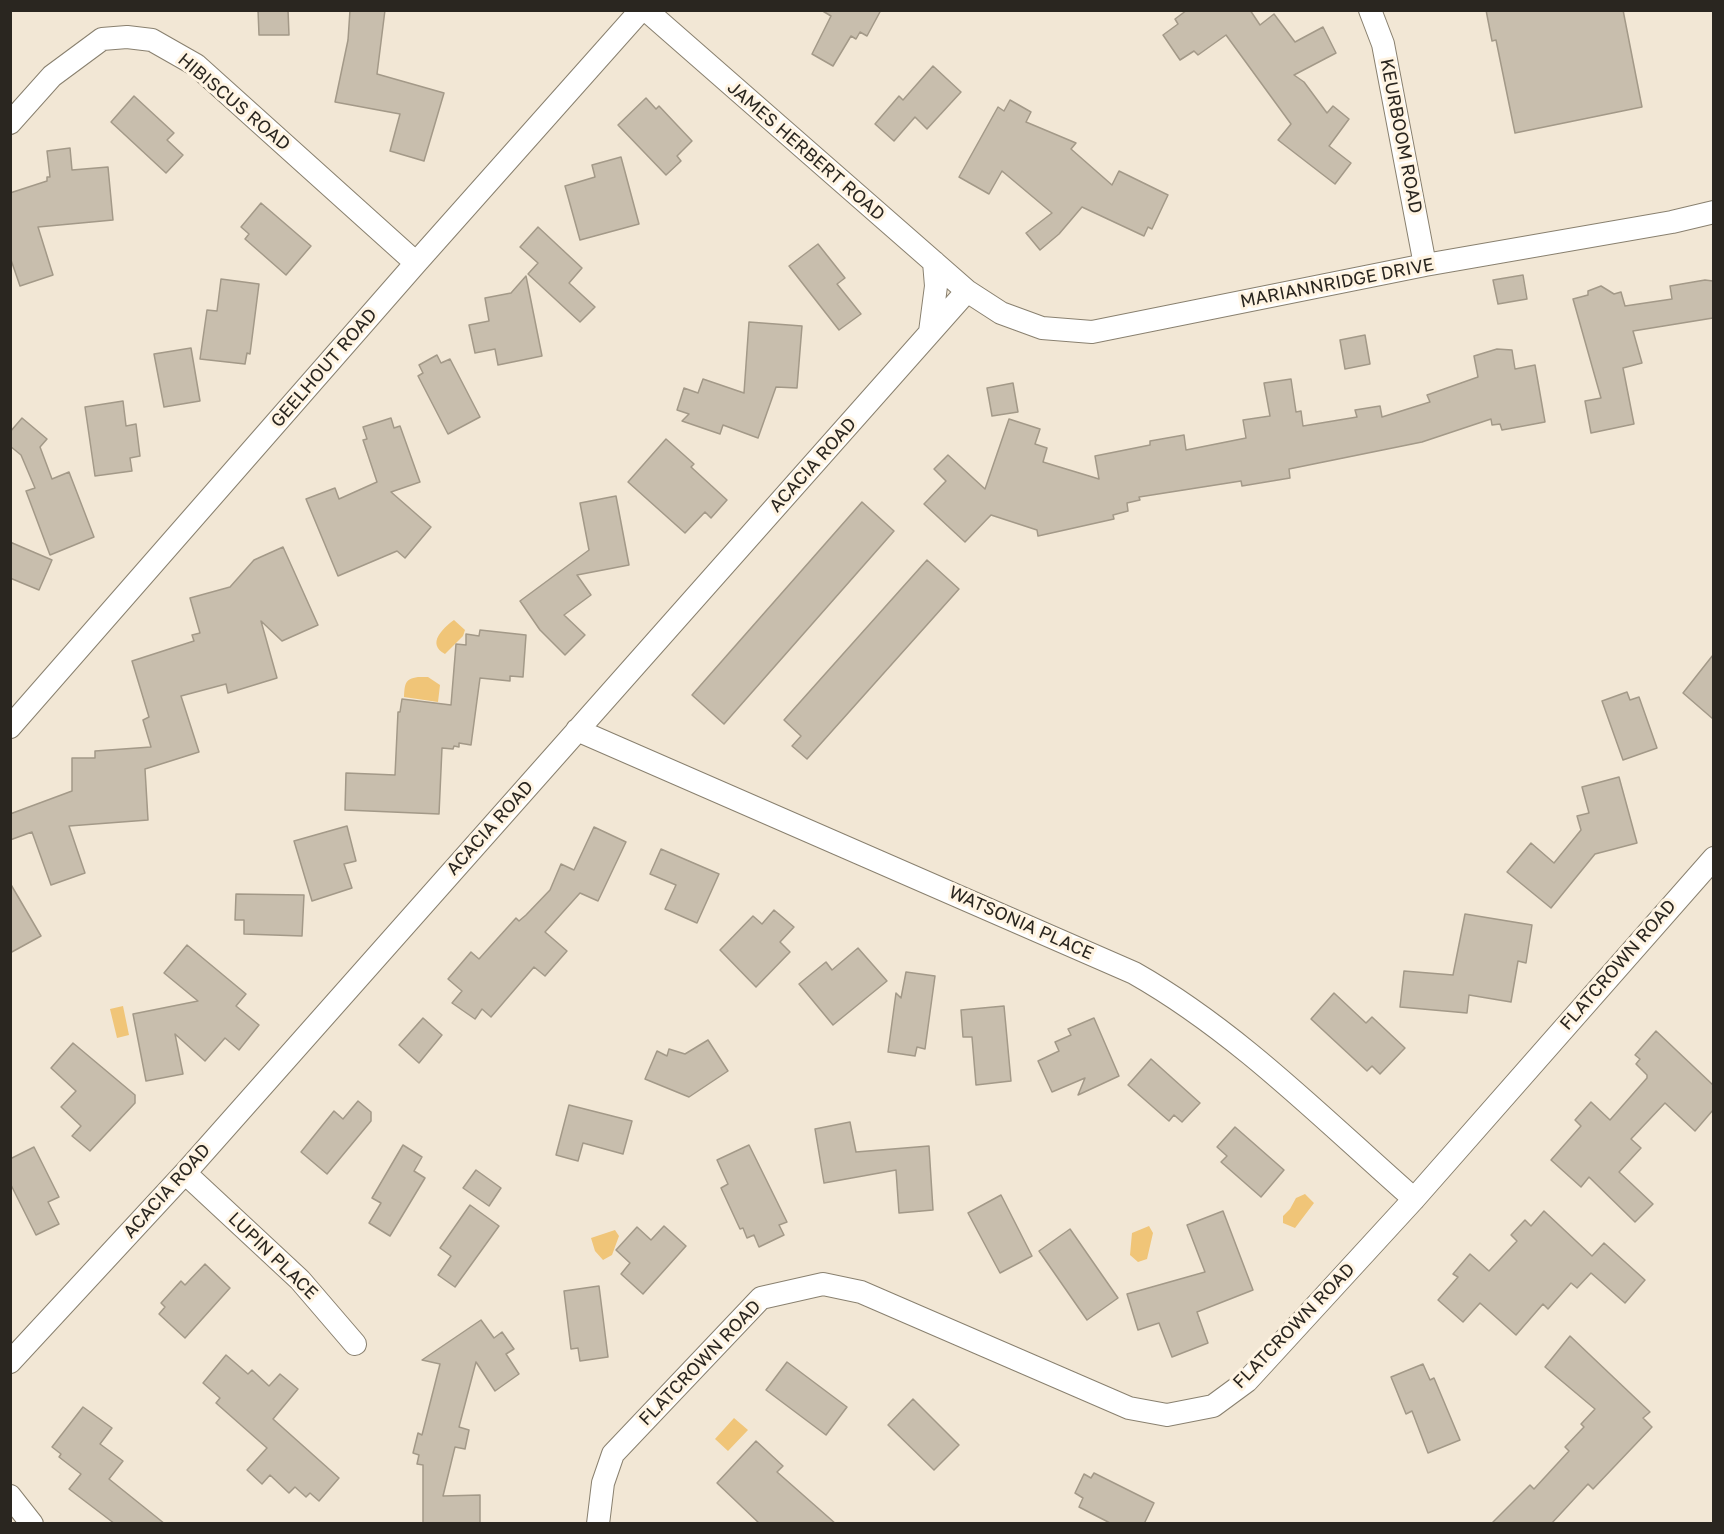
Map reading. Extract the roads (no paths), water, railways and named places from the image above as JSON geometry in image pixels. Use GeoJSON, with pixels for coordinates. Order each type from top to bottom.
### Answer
{"type":"FeatureCollection","features":[{"type":"Feature","properties":{"kind":"street","name":"GEELHOUT ROAD"},"geometry":{"type":"LineString","coordinates":[[10,727],[416,262],[640,10]]}},
{"type":"Feature","properties":{"kind":"street","name":"JAMES HERBERT ROAD"},"geometry":{"type":"LineString","coordinates":[[646,10],[967,291]]}},
{"type":"Feature","properties":{"kind":"street","name":"KEURBOOM ROAD"},"geometry":{"type":"LineString","coordinates":[[1370,10],[1383,44],[1425,264]]}},
{"type":"Feature","properties":{"kind":"street","name":"HIBISCUS ROAD"},"geometry":{"type":"LineString","coordinates":[[10,123],[52,76],[102,39],[127,37],[152,40],[196,65],[416,262]]}},
{"type":"Feature","properties":{"kind":"street","name":"MARIANNRIDGE DRIVE"},"geometry":{"type":"LineString","coordinates":[[967,291],[1001,312],[1042,328],[1092,332],[1425,264],[1672,222],[1713,212]]}},
{"type":"Feature","properties":{"kind":"street"},"geometry":{"type":"LineString","coordinates":[[929,334],[936,286],[934,262]]}},
{"type":"Feature","properties":{"kind":"street","name":"ACACIA ROAD"},"geometry":{"type":"LineString","coordinates":[[10,1362],[185,1173],[967,291]]}},
{"type":"Feature","properties":{"kind":"street","name":"WATSONIA PLACE"},"geometry":{"type":"LineString","coordinates":[[577,730],[697,780],[1143,978],[1170,993],[1220,1029],[1414,1199]]}},
{"type":"Feature","properties":{"kind":"street","name":"FLATCROWN ROAD"},"geometry":{"type":"LineString","coordinates":[[598,1524],[603,1483],[613,1454],[761,1298],[824,1284],[861,1292],[1129,1408],[1167,1416],[1213,1406],[1247,1381],[1414,1199],[1713,858]]}},
{"type":"Feature","properties":{"kind":"street","name":"LUPIN PLACE"},"geometry":{"type":"LineString","coordinates":[[185,1173],[300,1280],[355,1344]]}},
{"type":"Feature","properties":{"kind":"street"},"geometry":{"type":"LineString","coordinates":[[10,1496],[32,1524]]}}]}
